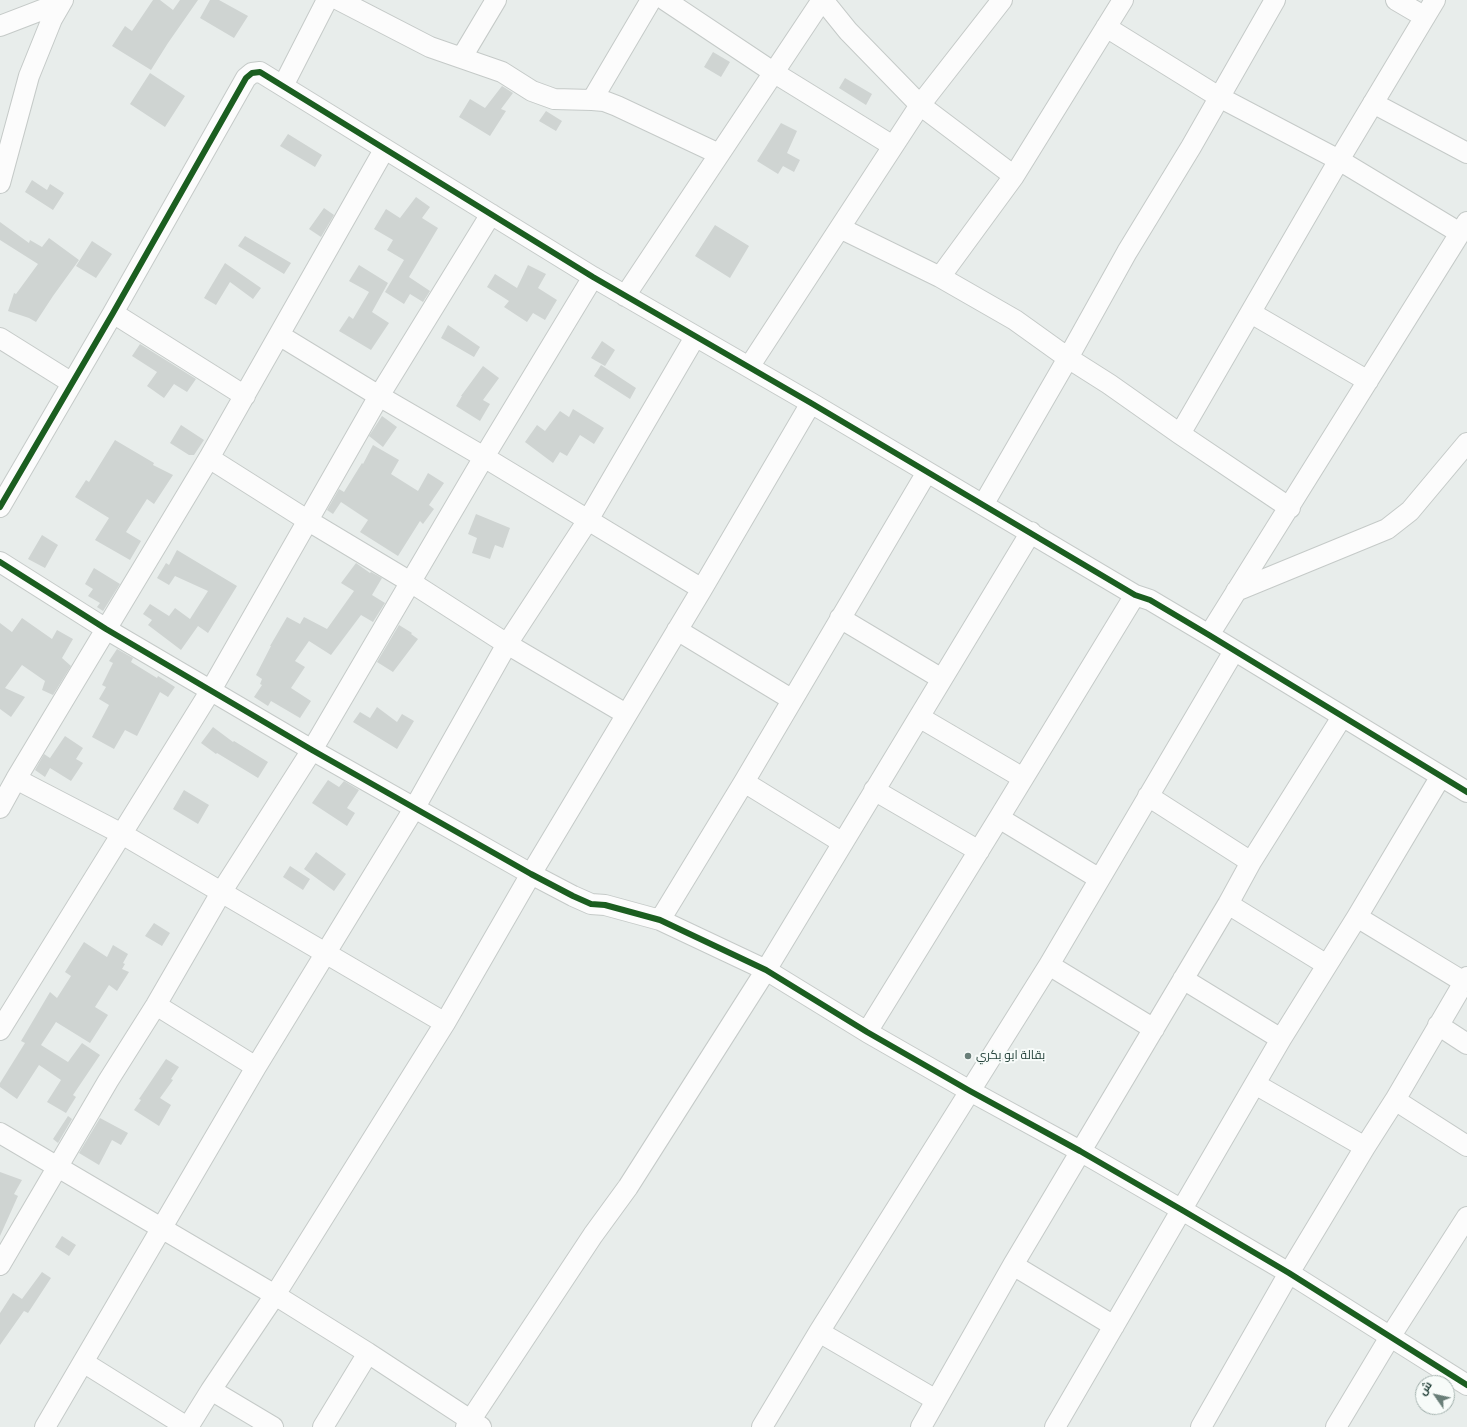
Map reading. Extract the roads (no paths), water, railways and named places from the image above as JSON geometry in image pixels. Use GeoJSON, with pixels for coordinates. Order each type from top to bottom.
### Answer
{"type":"FeatureCollection","features":[{"type":"Feature","properties":{"kind":"street"},"geometry":{"type":"LineString","coordinates":[[283,86],[327,0]]}},
{"type":"Feature","properties":{"kind":"street"},"geometry":{"type":"LineString","coordinates":[[339,0],[430,47],[502,72],[532,91],[554,98],[592,100],[617,106],[719,154]]}},
{"type":"Feature","properties":{"kind":"street"},"geometry":{"type":"LineString","coordinates":[[462,57],[496,0]]}},
{"type":"Feature","properties":{"kind":"street"},"geometry":{"type":"LineString","coordinates":[[592,100],[651,0]]}},
{"type":"Feature","properties":{"kind":"street"},"geometry":{"type":"LineString","coordinates":[[665,0],[773,72],[893,146]]}},
{"type":"Feature","properties":{"kind":"street"},"geometry":{"type":"LineString","coordinates":[[625,296],[773,72],[823,0],[848,31],[920,105],[1014,176]]}},
{"type":"Feature","properties":{"kind":"street"},"geometry":{"type":"LineString","coordinates":[[748,367],[920,105],[1002,0]]}},
{"type":"Feature","properties":{"kind":"street"},"geometry":{"type":"LineString","coordinates":[[940,277],[1014,176],[1123,0]]}},
{"type":"Feature","properties":{"kind":"street"},"geometry":{"type":"LineString","coordinates":[[983,505],[1127,252],[1191,147],[1275,0]]}},
{"type":"Feature","properties":{"kind":"street"},"geometry":{"type":"LineString","coordinates":[[1180,434],[1339,160],[1430,8],[1396,0]]}},
{"type":"Feature","properties":{"kind":"street"},"geometry":{"type":"LineString","coordinates":[[0,26],[61,1]]}},
{"type":"Feature","properties":{"kind":"street"},"geometry":{"type":"LineString","coordinates":[[0,183],[29,76],[52,19],[61,1]]}},
{"type":"Feature","properties":{"kind":"street"},"geometry":{"type":"LineString","coordinates":[[1106,28],[1219,97],[1464,227],[1290,508],[1209,635]]}},
{"type":"Feature","properties":{"kind":"street"},"geometry":{"type":"LineString","coordinates":[[0,507],[113,313],[246,78],[252,73],[260,72],[384,150],[593,277],[1031,532],[1135,595],[1150,600],[1467,792]]}},
{"type":"Feature","properties":{"kind":"street"},"geometry":{"type":"LineString","coordinates":[[1373,103],[1467,153]]}},
{"type":"Feature","properties":{"kind":"street"},"geometry":{"type":"LineString","coordinates":[[0,808],[209,458],[384,150]]}},
{"type":"Feature","properties":{"kind":"street"},"geometry":{"type":"LineString","coordinates":[[0,1030],[211,690],[379,396],[491,214]]}},
{"type":"Feature","properties":{"kind":"street"},"geometry":{"type":"LineString","coordinates":[[840,228],[940,277],[1015,320],[1068,358],[1109,384],[1290,508]]}},
{"type":"Feature","properties":{"kind":"street"},"geometry":{"type":"LineString","coordinates":[[0,1265],[108,1081],[156,1005],[222,891],[312,750],[484,457],[593,277]]}},
{"type":"Feature","properties":{"kind":"street"},"geometry":{"type":"LineString","coordinates":[[113,313],[245,396]]}},
{"type":"Feature","properties":{"kind":"street"},"geometry":{"type":"LineString","coordinates":[[1250,313],[1368,381]]}},
{"type":"Feature","properties":{"kind":"street"},"geometry":{"type":"LineString","coordinates":[[279,335],[702,589]]}},
{"type":"Feature","properties":{"kind":"street"},"geometry":{"type":"LineString","coordinates":[[46,1427],[256,1067],[414,807],[507,644],[588,520],[695,337]]}},
{"type":"Feature","properties":{"kind":"street"},"geometry":{"type":"LineString","coordinates":[[0,338],[72,383]]}},
{"type":"Feature","properties":{"kind":"street"},"geometry":{"type":"LineString","coordinates":[[83,1362],[188,1427],[275,1295],[445,1023],[531,874],[702,589],[811,403]]}},
{"type":"Feature","properties":{"kind":"street"},"geometry":{"type":"LineString","coordinates":[[1236,591],[1387,530],[1410,511],[1467,443]]}},
{"type":"Feature","properties":{"kind":"street"},"geometry":{"type":"LineString","coordinates":[[209,458],[307,520],[412,582],[507,644],[626,714]]}},
{"type":"Feature","properties":{"kind":"street"},"geometry":{"type":"LineString","coordinates":[[660,920],[744,782],[927,472]]}},
{"type":"Feature","properties":{"kind":"street"},"geometry":{"type":"LineString","coordinates":[[0,1133],[275,1295],[368,1353],[472,1424],[593,1235],[628,1187],[766,970],[1031,532]]}},
{"type":"Feature","properties":{"kind":"street"},"geometry":{"type":"LineString","coordinates":[[0,562],[106,629],[312,750],[531,874],[591,904],[605,905],[660,920],[766,970],[867,1032],[970,1091],[1080,1151],[1289,1273],[1467,1385]]}},
{"type":"Feature","properties":{"kind":"street"},"geometry":{"type":"LineString","coordinates":[[867,1032],[1135,595]]}},
{"type":"Feature","properties":{"kind":"street"},"geometry":{"type":"LineString","coordinates":[[840,618],[942,679]]}},
{"type":"Feature","properties":{"kind":"street"},"geometry":{"type":"LineString","coordinates":[[677,630],[792,699]]}},
{"type":"Feature","properties":{"kind":"street"},"geometry":{"type":"LineString","coordinates":[[762,1427],[818,1332],[1048,965],[1098,878],[1234,651]]}},
{"type":"Feature","properties":{"kind":"street"},"geometry":{"type":"LineString","coordinates":[[919,717],[1023,778]]}},
{"type":"Feature","properties":{"kind":"street"},"geometry":{"type":"LineString","coordinates":[[921,1427],[1013,1265],[1184,979],[1251,862],[1342,717]]}},
{"type":"Feature","properties":{"kind":"street"},"geometry":{"type":"LineString","coordinates":[[1055,1427],[1281,1039],[1357,917],[1441,776]]}},
{"type":"Feature","properties":{"kind":"street"},"geometry":{"type":"LineString","coordinates":[[16,779],[122,834],[222,891],[325,954],[445,1023]]}},
{"type":"Feature","properties":{"kind":"street"},"geometry":{"type":"LineString","coordinates":[[744,782],[843,843]]}},
{"type":"Feature","properties":{"kind":"street"},"geometry":{"type":"LineString","coordinates":[[874,790],[979,850]]}},
{"type":"Feature","properties":{"kind":"street"},"geometry":{"type":"LineString","coordinates":[[1148,796],[1251,862]]}},
{"type":"Feature","properties":{"kind":"street"},"geometry":{"type":"LineString","coordinates":[[999,818],[1098,878]]}},
{"type":"Feature","properties":{"kind":"street"},"geometry":{"type":"LineString","coordinates":[[1228,904],[1327,964]]}},
{"type":"Feature","properties":{"kind":"street"},"geometry":{"type":"LineString","coordinates":[[1201,1427],[1289,1273],[1395,1100],[1466,979],[1357,917]]}},
{"type":"Feature","properties":{"kind":"street"},"geometry":{"type":"LineString","coordinates":[[1048,965],[1154,1029]]}},
{"type":"Feature","properties":{"kind":"street"},"geometry":{"type":"LineString","coordinates":[[1184,979],[1281,1039]]}},
{"type":"Feature","properties":{"kind":"street"},"geometry":{"type":"LineString","coordinates":[[156,1005],[256,1067]]}},
{"type":"Feature","properties":{"kind":"street"},"geometry":{"type":"LineString","coordinates":[[1438,1025],[1467,1044]]}},
{"type":"Feature","properties":{"kind":"street"},"geometry":{"type":"LineString","coordinates":[[1255,1084],[1365,1147]]}},
{"type":"Feature","properties":{"kind":"street"},"geometry":{"type":"LineString","coordinates":[[1395,1100],[1467,1146]]}},
{"type":"Feature","properties":{"kind":"street"},"geometry":{"type":"LineString","coordinates":[[1336,1427],[1390,1337],[1467,1217]]}},
{"type":"Feature","properties":{"kind":"street"},"geometry":{"type":"LineString","coordinates":[[1013,1265],[1114,1326]]}},
{"type":"Feature","properties":{"kind":"street"},"geometry":{"type":"LineString","coordinates":[[818,1332],[936,1400]]}},
{"type":"Feature","properties":{"kind":"street"},"geometry":{"type":"LineString","coordinates":[[323,1427],[368,1353]]}},
{"type":"Feature","properties":{"kind":"street"},"geometry":{"type":"LineString","coordinates":[[211,1390],[273,1427]]}},
{"type":"Feature","properties":{"kind":"place","name":"بقالة ابو بكري"},"geometry":{"type":"Point","coordinates":[968,1056]}}]}
